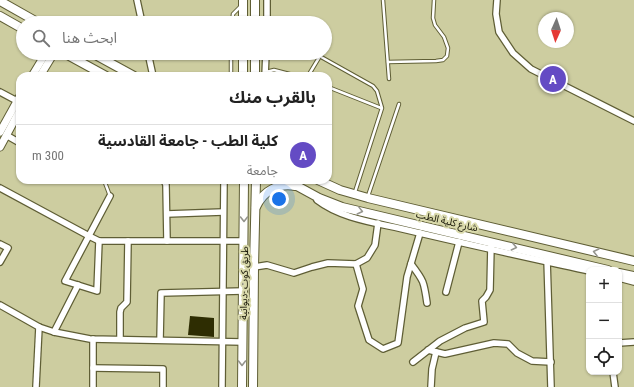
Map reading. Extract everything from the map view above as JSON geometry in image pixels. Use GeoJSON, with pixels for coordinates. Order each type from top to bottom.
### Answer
{"type":"FeatureCollection","features":[{"type":"Feature","properties":{"kind":"main road"},"geometry":{"type":"LineString","coordinates":[[255,0],[255,16]]}},
{"type":"Feature","properties":{"kind":"main road"},"geometry":{"type":"LineString","coordinates":[[0,1],[25,15]]}},
{"type":"Feature","properties":{"kind":"main road"},"geometry":{"type":"LineString","coordinates":[[243,2],[243,16]]}},
{"type":"Feature","properties":{"kind":"main road"},"geometry":{"type":"LineString","coordinates":[[0,16],[16,25]]}},
{"type":"Feature","properties":{"kind":"main road"},"geometry":{"type":"LineString","coordinates":[[77,60],[98,72]]}},
{"type":"Feature","properties":{"kind":"main road"},"geometry":{"type":"LineString","coordinates":[[90,67],[92,60]]}},
{"type":"Feature","properties":{"kind":"main road"},"geometry":{"type":"LineString","coordinates":[[105,60],[127,72]]}},
{"type":"Feature","properties":{"kind":"main road"},"geometry":{"type":"LineString","coordinates":[[243,60],[243,72]]}},
{"type":"Feature","properties":{"kind":"main road"},"geometry":{"type":"LineString","coordinates":[[255,60],[256,72]]}},
{"type":"Feature","properties":{"kind":"main road"},"geometry":{"type":"LineString","coordinates":[[240,184],[244,197]]}},
{"type":"Feature","properties":{"kind":"main road","name":"طريق كوت -ديوانية"},"geometry":{"type":"LineString","coordinates":[[242,387],[244,184]]}},
{"type":"Feature","properties":{"kind":"main road","name":"طريق كوت -ديوانية"},"geometry":{"type":"LineString","coordinates":[[253,387],[256,184]]}},
{"type":"Feature","properties":{"kind":"main road","name":"شارع كلية الطب"},"geometry":{"type":"LineString","coordinates":[[293,184],[319,198],[342,207],[448,232],[491,246],[591,267]]}},
{"type":"Feature","properties":{"kind":"main road","name":"شارع كلية الطب"},"geometry":{"type":"LineString","coordinates":[[328,184],[368,198],[634,261]]}},
{"type":"Feature","properties":{"kind":"main road"},"geometry":{"type":"LineString","coordinates":[[256,208],[261,198],[269,191],[284,185],[296,186]]}},
{"type":"Feature","properties":{"kind":"main road"},"geometry":{"type":"LineString","coordinates":[[448,232],[451,217]]}},
{"type":"Feature","properties":{"kind":"main road"},"geometry":{"type":"LineString","coordinates":[[622,274],[634,276]]}},
{"type":"Feature","properties":{"kind":"street"},"geometry":{"type":"LineString","coordinates":[[137,0],[140,16]]}},
{"type":"Feature","properties":{"kind":"street"},"geometry":{"type":"LineString","coordinates":[[266,16],[267,0]]}},
{"type":"Feature","properties":{"kind":"street"},"geometry":{"type":"LineString","coordinates":[[497,0],[496,14],[499,32],[513,53],[531,68],[634,121]]}},
{"type":"Feature","properties":{"kind":"street"},"geometry":{"type":"LineString","coordinates":[[34,72],[42,60]]}},
{"type":"Feature","properties":{"kind":"street"},"geometry":{"type":"LineString","coordinates":[[42,72],[50,60]]}},
{"type":"Feature","properties":{"kind":"street"},"geometry":{"type":"LineString","coordinates":[[149,60],[151,72]]}},
{"type":"Feature","properties":{"kind":"street"},"geometry":{"type":"LineString","coordinates":[[266,60],[266,72]]}},
{"type":"Feature","properties":{"kind":"street"},"geometry":{"type":"LineString","coordinates":[[0,92],[16,98]]}},
{"type":"Feature","properties":{"kind":"street"},"geometry":{"type":"LineString","coordinates":[[0,147],[3,134],[16,104]]}},
{"type":"Feature","properties":{"kind":"street"},"geometry":{"type":"LineString","coordinates":[[3,134],[16,116]]}},
{"type":"Feature","properties":{"kind":"street"},"geometry":{"type":"LineString","coordinates":[[3,134],[16,141]]}},
{"type":"Feature","properties":{"kind":"street"},"geometry":{"type":"LineString","coordinates":[[166,184],[168,241]]}},
{"type":"Feature","properties":{"kind":"street"},"geometry":{"type":"LineString","coordinates":[[222,387],[224,184]]}},
{"type":"Feature","properties":{"kind":"street"},"geometry":{"type":"LineString","coordinates":[[0,188],[99,241],[244,241]]}},
{"type":"Feature","properties":{"kind":"street"},"geometry":{"type":"LineString","coordinates":[[308,192],[328,208],[350,216],[459,242],[491,246],[490,290],[482,301],[484,322],[440,341],[413,362]]}},
{"type":"Feature","properties":{"kind":"street"},"geometry":{"type":"LineString","coordinates":[[99,241],[97,290],[65,281],[110,196]]}},
{"type":"Feature","properties":{"kind":"street"},"geometry":{"type":"LineString","coordinates":[[167,214],[223,212]]}},
{"type":"Feature","properties":{"kind":"street"},"geometry":{"type":"LineString","coordinates":[[254,267],[267,265],[294,273],[328,263],[356,264],[367,258],[375,245],[378,223]]}},
{"type":"Feature","properties":{"kind":"street"},"geometry":{"type":"LineString","coordinates":[[356,264],[363,289],[358,306],[368,340],[383,349],[398,343],[407,277],[420,233]]}},
{"type":"Feature","properties":{"kind":"street"},"geometry":{"type":"LineString","coordinates":[[120,339],[120,312],[127,302],[128,241]]}},
{"type":"Feature","properties":{"kind":"street"},"geometry":{"type":"LineString","coordinates":[[446,292],[459,242]]}},
{"type":"Feature","properties":{"kind":"street"},"geometry":{"type":"LineString","coordinates":[[0,244],[8,248],[0,262]]}},
{"type":"Feature","properties":{"kind":"street"},"geometry":{"type":"LineString","coordinates":[[551,387],[547,258],[586,270]]}},
{"type":"Feature","properties":{"kind":"street"},"geometry":{"type":"LineString","coordinates":[[410,264],[425,283],[427,303]]}},
{"type":"Feature","properties":{"kind":"street"},"geometry":{"type":"LineString","coordinates":[[622,279],[634,282]]}},
{"type":"Feature","properties":{"kind":"street"},"geometry":{"type":"LineString","coordinates":[[54,332],[78,285]]}},
{"type":"Feature","properties":{"kind":"street"},"geometry":{"type":"LineString","coordinates":[[160,340],[161,293],[243,291]]}},
{"type":"Feature","properties":{"kind":"street"},"geometry":{"type":"LineString","coordinates":[[0,305],[39,327],[54,332],[93,339],[243,342]]}},
{"type":"Feature","properties":{"kind":"street"},"geometry":{"type":"LineString","coordinates":[[36,387],[39,327]]}},
{"type":"Feature","properties":{"kind":"street"},"geometry":{"type":"LineString","coordinates":[[93,339],[93,387]]}},
{"type":"Feature","properties":{"kind":"street"},"geometry":{"type":"LineString","coordinates":[[622,343],[634,342]]}},
{"type":"Feature","properties":{"kind":"street"},"geometry":{"type":"LineString","coordinates":[[428,350],[445,354],[494,343],[508,344],[517,353],[532,361],[551,362]]}},
{"type":"Feature","properties":{"kind":"street"},"geometry":{"type":"LineString","coordinates":[[430,387],[436,352]]}},
{"type":"Feature","properties":{"kind":"street"},"geometry":{"type":"LineString","coordinates":[[93,368],[163,369],[163,387]]}},
{"type":"Feature","properties":{"kind":"street"},"geometry":{"type":"LineString","coordinates":[[613,375],[614,387]]}},
{"type":"Feature","properties":{"kind":"lane"},"geometry":{"type":"LineString","coordinates":[[383,0],[389,79]]}},
{"type":"Feature","properties":{"kind":"lane"},"geometry":{"type":"LineString","coordinates":[[388,62],[436,61],[443,60],[447,56],[448,48],[444,37],[435,25],[433,18],[434,0]]}},
{"type":"Feature","properties":{"kind":"lane"},"geometry":{"type":"LineString","coordinates":[[233,16],[243,2]]}},
{"type":"Feature","properties":{"kind":"lane"},"geometry":{"type":"LineString","coordinates":[[230,72],[231,60]]}},
{"type":"Feature","properties":{"kind":"lane"},"geometry":{"type":"LineString","coordinates":[[310,72],[318,60]]}},
{"type":"Feature","properties":{"kind":"lane"},"geometry":{"type":"LineString","coordinates":[[327,60],[373,86],[378,91],[382,108],[354,194]]}},
{"type":"Feature","properties":{"kind":"lane"},"geometry":{"type":"LineString","coordinates":[[270,72],[274,70],[282,72]]}},
{"type":"Feature","properties":{"kind":"lane"},"geometry":{"type":"LineString","coordinates":[[332,89],[382,108]]}},
{"type":"Feature","properties":{"kind":"lane"},"geometry":{"type":"LineString","coordinates":[[368,198],[399,104]]}},
{"type":"Feature","properties":{"kind":"lane"},"geometry":{"type":"LineString","coordinates":[[106,184],[110,196]]}},
{"type":"Feature","properties":{"kind":"building"},"geometry":{"type":"Polygon","coordinates":[[[190,316],[214,318],[214,337],[188,335],[190,316]]]}},
{"type":"Feature","properties":{"kind":"place","name":"كلية الطب - جامعة القادسية"},"geometry":{"type":"Point","coordinates":[553,79]}}]}
